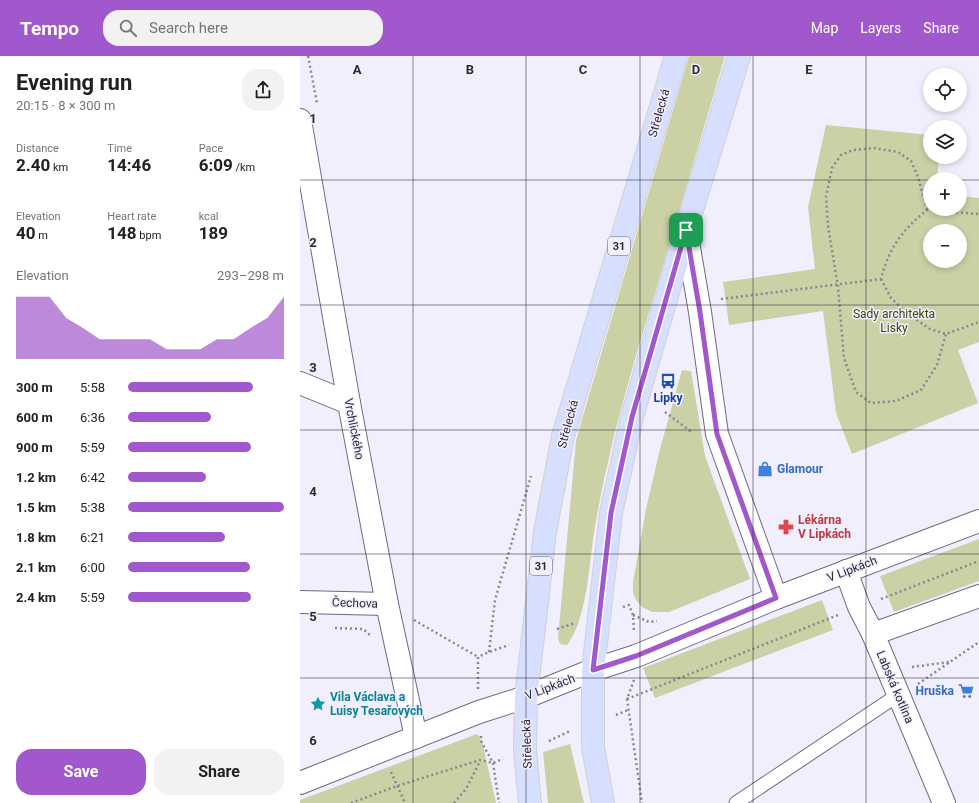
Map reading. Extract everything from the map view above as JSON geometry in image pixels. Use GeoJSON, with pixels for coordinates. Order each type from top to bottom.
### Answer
{"type":"FeatureCollection","features":[{"type":"Feature","properties":{"kind":"main road","name":"Střelecká"},"geometry":{"type":"LineString","coordinates":[[530,803],[525,751],[526,697],[545,532],[563,436],[676,56]]}},
{"type":"Feature","properties":{"kind":"main road"},"geometry":{"type":"LineString","coordinates":[[603,803],[594,747],[593,670],[611,513],[632,417],[686,230],[739,56]]}},
{"type":"Feature","properties":{"kind":"street","name":"Vrchlického"},"geometry":{"type":"LineString","coordinates":[[309,115],[348,403],[387,604],[416,737]]}},
{"type":"Feature","properties":{"kind":"street"},"geometry":{"type":"LineString","coordinates":[[686,230],[700,312],[717,434],[776,598]]}},
{"type":"Feature","properties":{"kind":"street"},"geometry":{"type":"LineString","coordinates":[[300,383],[348,403]]}},
{"type":"Feature","properties":{"kind":"street","name":"V Lipkách"},"geometry":{"type":"LineString","coordinates":[[300,783],[479,712],[526,697],[593,670],[636,656],[776,598],[979,521]]}},
{"type":"Feature","properties":{"kind":"street","name":"Labská kotlina"},"geometry":{"type":"LineString","coordinates":[[846,571],[859,607],[873,634],[944,803]]}},
{"type":"Feature","properties":{"kind":"street"},"geometry":{"type":"LineString","coordinates":[[873,634],[979,596]]}},
{"type":"Feature","properties":{"kind":"street","name":"Čechova"},"geometry":{"type":"LineString","coordinates":[[300,602],[387,604]]}},
{"type":"Feature","properties":{"kind":"lane"},"geometry":{"type":"LineString","coordinates":[[736,803],[898,695]]}},
{"type":"Feature","properties":{"kind":"path"},"geometry":{"type":"LineString","coordinates":[[308,56],[309,115]]}},
{"type":"Feature","properties":{"kind":"path"},"geometry":{"type":"LineString","coordinates":[[923,195],[918,177],[911,161],[898,152],[874,148],[852,150],[841,155],[832,168],[826,197],[828,226],[837,284],[844,358],[856,392],[871,403],[896,401],[921,390],[937,365],[946,334]]}},
{"type":"Feature","properties":{"kind":"path"},"geometry":{"type":"LineString","coordinates":[[923,213],[901,234],[886,259],[881,279],[891,298],[908,314],[930,329],[946,334],[979,322]]}},
{"type":"Feature","properties":{"kind":"path"},"geometry":{"type":"LineString","coordinates":[[967,213],[979,214]]}},
{"type":"Feature","properties":{"kind":"path"},"geometry":{"type":"LineString","coordinates":[[715,299],[881,279]]}},
{"type":"Feature","properties":{"kind":"path"},"geometry":{"type":"LineString","coordinates":[[665,412],[695,434]]}},
{"type":"Feature","properties":{"kind":"path"},"geometry":{"type":"LineString","coordinates":[[879,600],[979,561]]}},
{"type":"Feature","properties":{"kind":"path"},"geometry":{"type":"LineString","coordinates":[[617,609],[629,605],[633,615],[634,638]]}},
{"type":"Feature","properties":{"kind":"path"},"geometry":{"type":"LineString","coordinates":[[627,699],[843,614]]}},
{"type":"Feature","properties":{"kind":"path"},"geometry":{"type":"LineString","coordinates":[[412,619],[478,657]]}},
{"type":"Feature","properties":{"kind":"path"},"geometry":{"type":"LineString","coordinates":[[559,628],[578,622]]}},
{"type":"Feature","properties":{"kind":"path"},"geometry":{"type":"LineString","coordinates":[[919,684],[979,642]]}},
{"type":"Feature","properties":{"kind":"path"},"geometry":{"type":"LineString","coordinates":[[478,657],[510,645]]}},
{"type":"Feature","properties":{"kind":"path"},"geometry":{"type":"LineString","coordinates":[[478,657],[478,691]]}},
{"type":"Feature","properties":{"kind":"path"},"geometry":{"type":"LineString","coordinates":[[906,667],[950,662]]}},
{"type":"Feature","properties":{"kind":"path"},"geometry":{"type":"LineString","coordinates":[[637,673],[627,699],[642,803]]}},
{"type":"Feature","properties":{"kind":"path"},"geometry":{"type":"LineString","coordinates":[[615,715],[628,710]]}},
{"type":"Feature","properties":{"kind":"path"},"geometry":{"type":"LineString","coordinates":[[545,742],[565,733]]}},
{"type":"Feature","properties":{"kind":"path"},"geometry":{"type":"LineString","coordinates":[[481,741],[493,763],[499,803]]}},
{"type":"Feature","properties":{"kind":"path"},"geometry":{"type":"LineString","coordinates":[[382,751],[405,803]]}},
{"type":"Feature","properties":{"kind":"path"},"geometry":{"type":"LineString","coordinates":[[351,803],[397,786],[480,760],[493,763],[503,759]]}},
{"type":"Feature","properties":{"kind":"path"},"geometry":{"type":"LineString","coordinates":[[454,803],[466,789],[480,760]]}},
{"type":"Feature","properties":{"kind":"green space"},"geometry":{"type":"Polygon","coordinates":[[[689,56],[725,56],[619,416],[599,504],[584,604],[574,634],[567,645],[560,644],[558,638],[576,441],[689,56]]]}},
{"type":"Feature","properties":{"kind":"green space","name":"Sady architekta Lisky"},"geometry":{"type":"Polygon","coordinates":[[[826,125],[923,134],[923,164],[938,164],[938,172],[923,172],[923,216],[967,216],[967,197],[979,198],[979,342],[958,350],[978,403],[852,454],[836,413],[823,311],[729,325],[723,282],[815,269],[808,207],[826,125]]]}},
{"type":"Feature","properties":{"kind":"green space"},"geometry":{"type":"Polygon","coordinates":[[[682,370],[691,371],[705,456],[750,579],[669,612],[652,612],[642,607],[636,600],[633,592],[633,582],[646,509],[660,449],[682,370]]]}},
{"type":"Feature","properties":{"kind":"green space"},"geometry":{"type":"Polygon","coordinates":[[[979,539],[979,581],[894,612],[880,576],[979,539]]]}},
{"type":"Feature","properties":{"kind":"green space"},"geometry":{"type":"Polygon","coordinates":[[[822,600],[833,630],[655,698],[643,668],[822,600]]]}},
{"type":"Feature","properties":{"kind":"green space"},"geometry":{"type":"Polygon","coordinates":[[[477,734],[482,741],[496,803],[300,803],[300,800],[477,734]]]}},
{"type":"Feature","properties":{"kind":"green space"},"geometry":{"type":"Polygon","coordinates":[[[570,744],[584,803],[548,803],[543,752],[570,744]]]}},
{"type":"Feature","properties":{"kind":"place","name":"Lipky"},"geometry":{"type":"Point","coordinates":[668,381]}},
{"type":"Feature","properties":{"kind":"place","name":"Glamour"},"geometry":{"type":"Point","coordinates":[765,469]}},
{"type":"Feature","properties":{"kind":"place","name":"Lékárna V Lipkách"},"geometry":{"type":"Point","coordinates":[786,527]}},
{"type":"Feature","properties":{"kind":"place","name":"Hruška"},"geometry":{"type":"Point","coordinates":[966,691]}},
{"type":"Feature","properties":{"kind":"place","name":"Vila Václava a Luisy Tesařových"},"geometry":{"type":"Point","coordinates":[318,704]}},
{"type":"Feature","properties":{"kind":"route"},"geometry":{"type":"LineString","coordinates":[[686,230],[700,312],[717,434],[776,598],[636,656],[593,670],[598,615],[611,513],[632,417],[686,230]]}}]}
